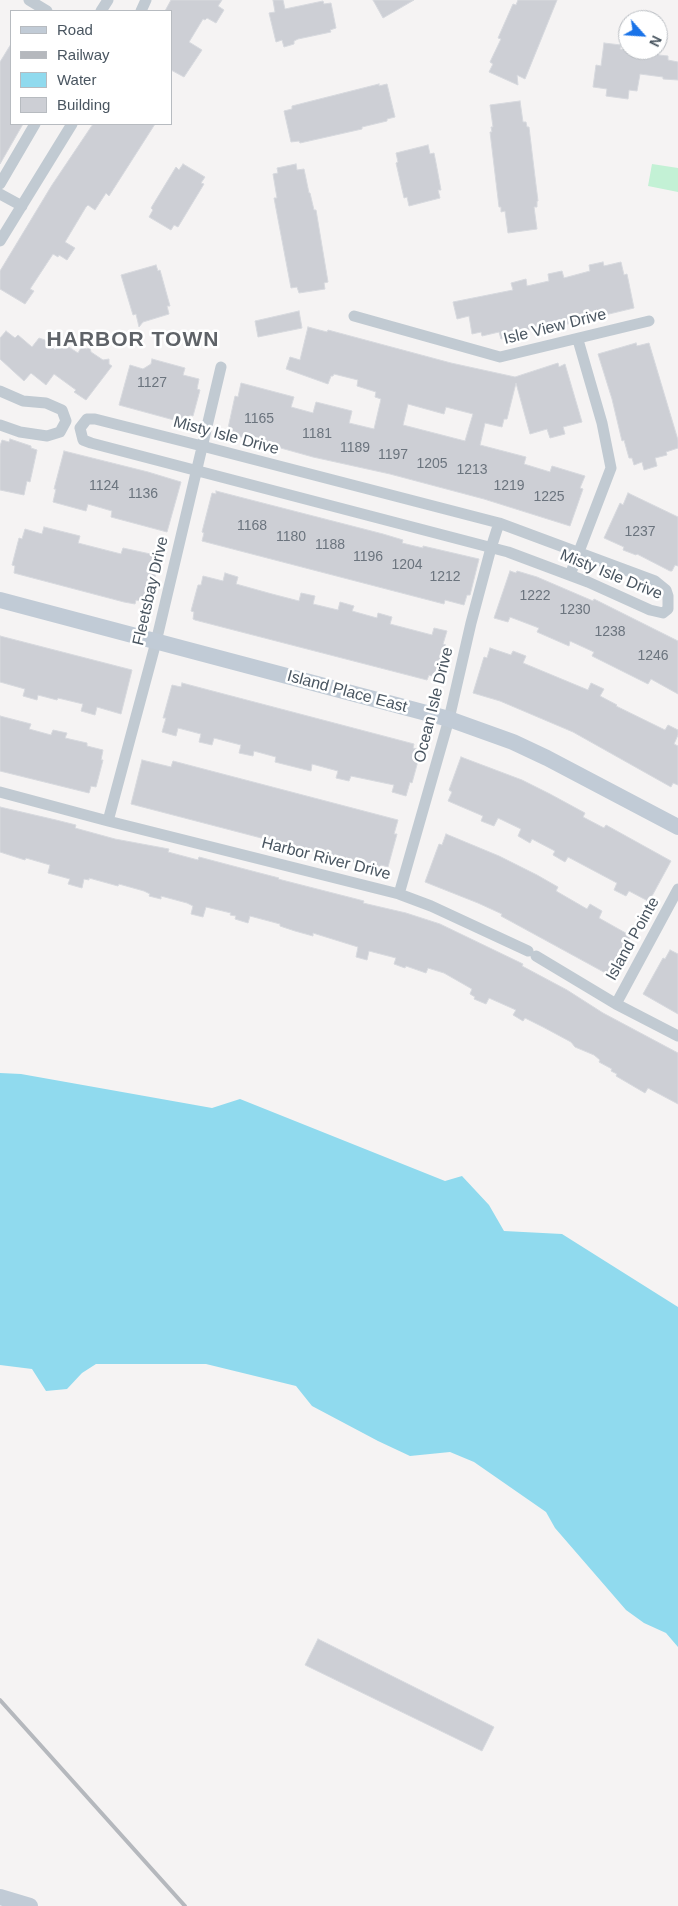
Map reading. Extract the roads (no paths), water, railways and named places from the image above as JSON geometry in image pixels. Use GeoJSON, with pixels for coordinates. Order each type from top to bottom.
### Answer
{"type":"FeatureCollection","features":[{"type":"Feature","properties":{"kind":"street"},"geometry":{"type":"LineString","coordinates":[[29,0],[46,10]]}},
{"type":"Feature","properties":{"kind":"street"},"geometry":{"type":"LineString","coordinates":[[0,184],[35,125]]}},
{"type":"Feature","properties":{"kind":"street"},"geometry":{"type":"LineString","coordinates":[[0,240],[71,125]]}},
{"type":"Feature","properties":{"kind":"street"},"geometry":{"type":"LineString","coordinates":[[0,194],[22,206]]}},
{"type":"Feature","properties":{"kind":"street","name":"Isle View Drive"},"geometry":{"type":"LineString","coordinates":[[354,316],[500,357],[578,340],[649,321]]}},
{"type":"Feature","properties":{"kind":"street"},"geometry":{"type":"LineString","coordinates":[[570,575],[611,468],[602,424],[578,340]]}},
{"type":"Feature","properties":{"kind":"street","name":"Fleetsbay Drive"},"geometry":{"type":"LineString","coordinates":[[108,821],[156,642],[221,368]]}},
{"type":"Feature","properties":{"kind":"street"},"geometry":{"type":"LineString","coordinates":[[0,391],[23,401],[46,403],[62,410],[66,421],[60,432],[47,436],[20,432],[0,425]]}},
{"type":"Feature","properties":{"kind":"street","name":"Misty Isle Drive"},"geometry":{"type":"LineString","coordinates":[[88,419],[95,419],[499,523],[578,551],[655,581],[666,590],[668,609],[663,613],[650,610],[570,575],[508,552],[91,443],[83,440],[80,428],[88,419]]}},
{"type":"Feature","properties":{"kind":"street","name":"Ocean Isle Drive"},"geometry":{"type":"LineString","coordinates":[[399,894],[449,719],[491,548],[499,523]]}},
{"type":"Feature","properties":{"kind":"street","name":"Island Place East"},"geometry":{"type":"LineString","coordinates":[[0,600],[449,719],[512,742],[538,754],[678,827]]}},
{"type":"Feature","properties":{"kind":"street","name":"Harbor River Drive"},"geometry":{"type":"LineString","coordinates":[[0,792],[399,894],[439,910],[532,954],[616,1004],[678,1036]]}},
{"type":"Feature","properties":{"kind":"street","name":"Island Pointe"},"geometry":{"type":"LineString","coordinates":[[616,1004],[678,889]]}},
{"type":"Feature","properties":{"kind":"street"},"geometry":{"type":"LineString","coordinates":[[0,1897],[30,1906]]}},
{"type":"Feature","properties":{"kind":"water"},"geometry":{"type":"Polygon","coordinates":[[[0,1073],[21,1074],[212,1108],[240,1099],[445,1181],[462,1176],[489,1205],[504,1231],[562,1234],[678,1307],[678,1647],[666,1633],[644,1623],[626,1610],[555,1528],[546,1512],[474,1462],[450,1452],[410,1456],[312,1406],[296,1386],[206,1364],[96,1364],[82,1373],[67,1389],[46,1391],[32,1369],[0,1365],[0,1073]]]}},
{"type":"Feature","properties":{"kind":"railway"},"geometry":{"type":"LineString","coordinates":[[0,1700],[185,1906]]}},
{"type":"Feature","properties":{"kind":"district","name":"HARBOR TOWN"},"geometry":{"type":"Point","coordinates":[133,340]}}]}
